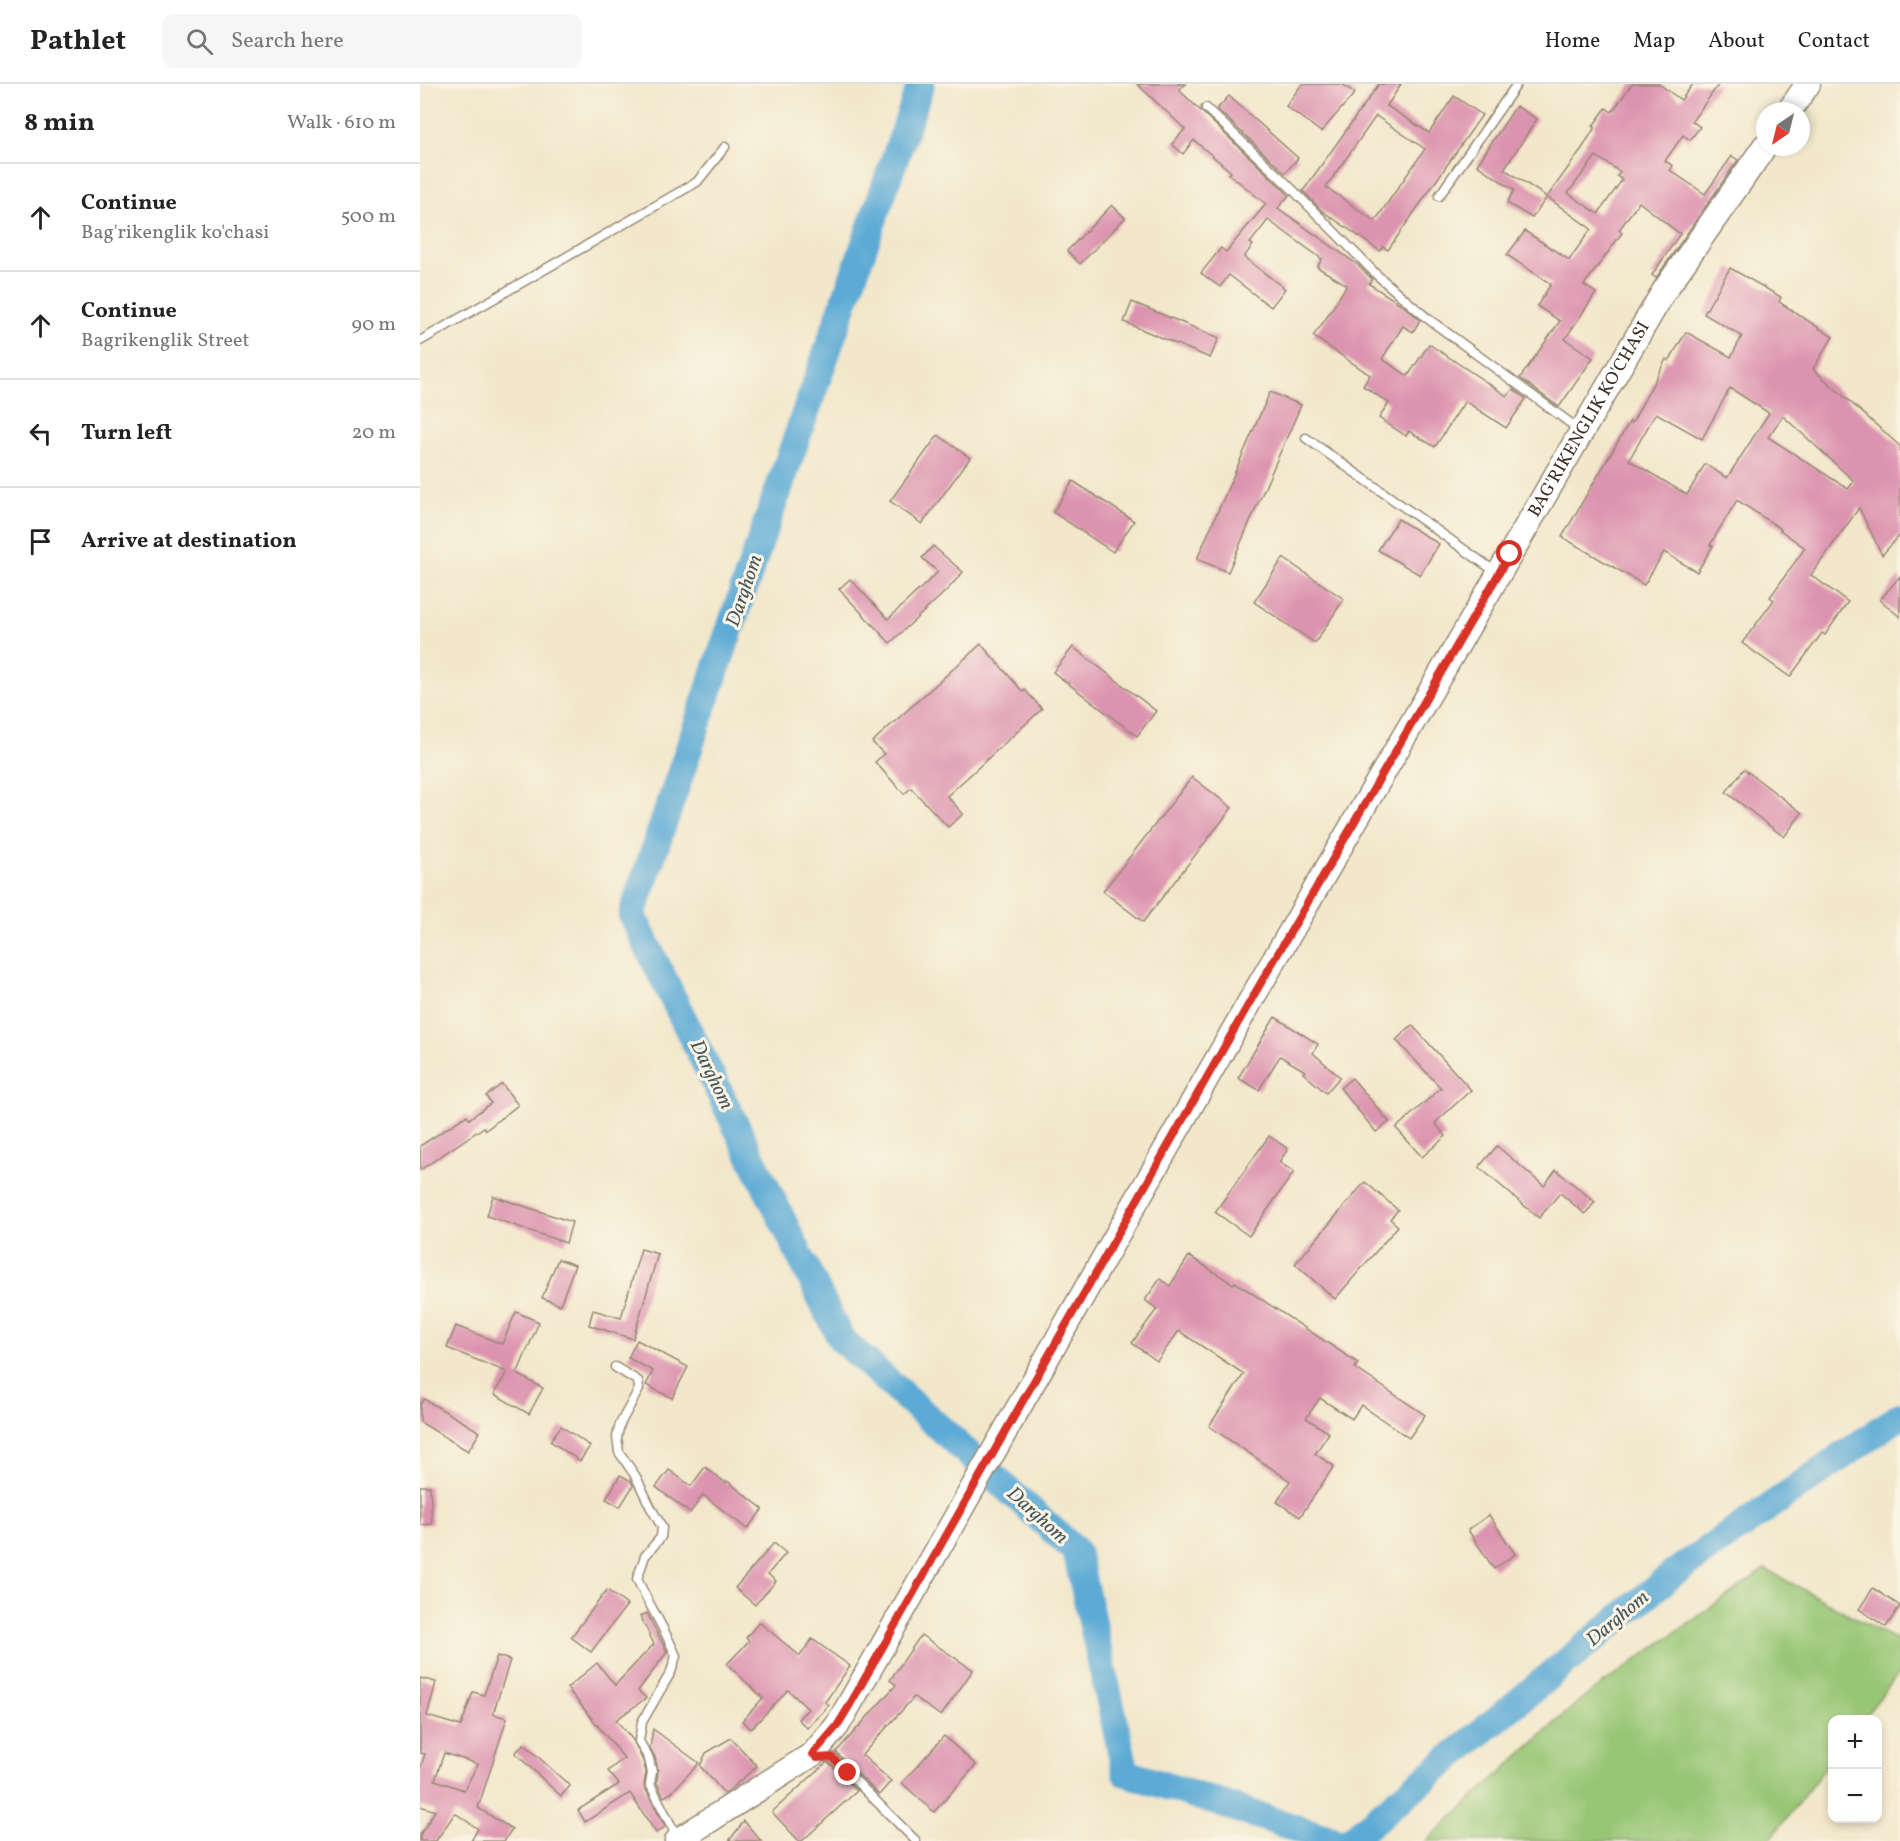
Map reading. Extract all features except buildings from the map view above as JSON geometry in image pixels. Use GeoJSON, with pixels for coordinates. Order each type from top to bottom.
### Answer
{"type":"FeatureCollection","features":[{"type":"Feature","properties":{"kind":"main road"},"geometry":{"type":"LineString","coordinates":[[1796,102],[1808,84]]}},
{"type":"Feature","properties":{"kind":"main road","name":"BAG'RIKENGLIK KO'CHASI"},"geometry":{"type":"LineString","coordinates":[[678,1840],[813,1754],[837,1726],[1249,1004],[1664,291],[1758,156]]}},
{"type":"Feature","properties":{"kind":"lane"},"geometry":{"type":"LineString","coordinates":[[1439,196],[1517,84]]}},
{"type":"Feature","properties":{"kind":"lane"},"geometry":{"type":"LineString","coordinates":[[1206,108],[1289,186],[1377,275],[1426,318],[1582,431]]}},
{"type":"Feature","properties":{"kind":"lane"},"geometry":{"type":"LineString","coordinates":[[420,341],[697,182],[725,147]]}},
{"type":"Feature","properties":{"kind":"lane"},"geometry":{"type":"LineString","coordinates":[[1306,438],[1499,574]]}},
{"type":"Feature","properties":{"kind":"lane"},"geometry":{"type":"LineString","coordinates":[[615,1367],[638,1381],[639,1389],[620,1424],[617,1437],[620,1452],[662,1527],[661,1537],[645,1556],[637,1579],[676,1656],[671,1672],[642,1722],[639,1741],[649,1759],[652,1772],[650,1784],[678,1840]]}},
{"type":"Feature","properties":{"kind":"lane"},"geometry":{"type":"LineString","coordinates":[[813,1754],[817,1758],[832,1757],[916,1841]]}},
{"type":"Feature","properties":{"kind":"green space"},"geometry":{"type":"Polygon","coordinates":[[[1765,1569],[1900,1642],[1900,1672],[1866,1715],[1828,1715],[1828,1764],[1769,1841],[1426,1841],[1579,1701],[1765,1569]]]}},
{"type":"Feature","properties":{"kind":"waterway","name":"Darghоm"},"geometry":{"type":"LineString","coordinates":[[921,84],[632,915],[841,1339],[1076,1551],[1126,1773],[1336,1841]]}},
{"type":"Feature","properties":{"kind":"waterway","name":"Darghоm"},"geometry":{"type":"LineString","coordinates":[[1349,1841],[1674,1573],[1900,1416]]}},
{"type":"Feature","properties":{"kind":"route"},"geometry":{"type":"LineString","coordinates":[[848,1773],[832,1757],[817,1758],[813,1754],[837,1726],[848,1708],[1255,993],[1510,554]]}}]}
